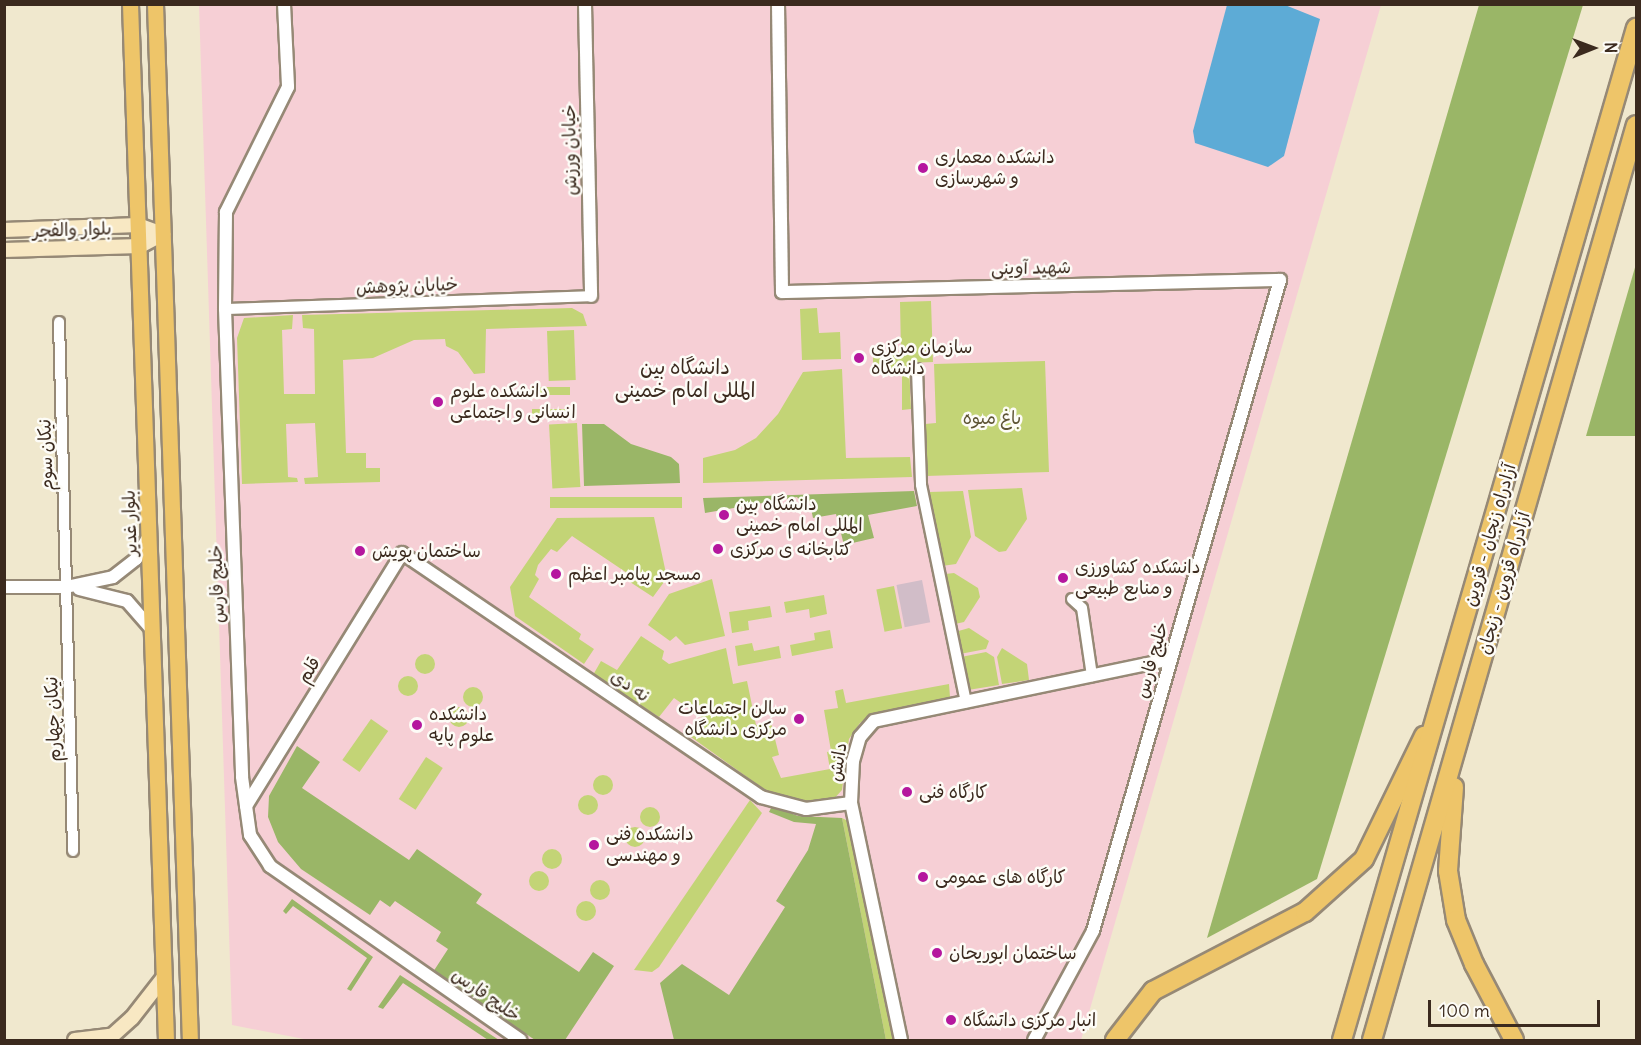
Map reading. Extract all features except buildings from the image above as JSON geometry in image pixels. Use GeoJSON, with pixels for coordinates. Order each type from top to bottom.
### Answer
{"type":"FeatureCollection","features":[{"type":"Feature","properties":{"kind":"highway","name":"آزادراه زنجان - قزوین"},"geometry":{"type":"LineString","coordinates":[[1342,1041],[1636,28]]}},
{"type":"Feature","properties":{"kind":"highway","name":"آزادراه قزوین - زنجان"},"geometry":{"type":"LineString","coordinates":[[1372,1041],[1636,125]]}},
{"type":"Feature","properties":{"kind":"highway"},"geometry":{"type":"LineString","coordinates":[[1115,1041],[1153,991],[1305,912],[1364,859],[1403,774],[1439,711]]}},
{"type":"Feature","properties":{"kind":"highway"},"geometry":{"type":"LineString","coordinates":[[1460,736],[1448,836],[1449,872],[1456,920],[1474,964],[1514,1041]]}},
{"type":"Feature","properties":{"kind":"main road","name":"بلوار غدیر"},"geometry":{"type":"LineString","coordinates":[[130,4],[166,1041]]}},
{"type":"Feature","properties":{"kind":"main road"},"geometry":{"type":"LineString","coordinates":[[155,4],[190,1041]]}},
{"type":"Feature","properties":{"kind":"main road","name":"بلوار والفجر"},"geometry":{"type":"LineString","coordinates":[[4,230],[138,225]]}},
{"type":"Feature","properties":{"kind":"main road"},"geometry":{"type":"LineString","coordinates":[[138,225],[163,234]]}},
{"type":"Feature","properties":{"kind":"main road"},"geometry":{"type":"LineString","coordinates":[[140,246],[163,234]]}},
{"type":"Feature","properties":{"kind":"main road","name":"بلوار والفجر"},"geometry":{"type":"LineString","coordinates":[[4,250],[140,246]]}},
{"type":"Feature","properties":{"kind":"main road"},"geometry":{"type":"LineString","coordinates":[[113,1035],[132,1018],[164,976]]}},
{"type":"Feature","properties":{"kind":"main road"},"geometry":{"type":"LineString","coordinates":[[75,1041],[113,1035],[128,1041]]}},
{"type":"Feature","properties":{"kind":"street","name":"خلیج فارس"},"geometry":{"type":"LineString","coordinates":[[284,4],[288,87],[226,212],[225,309],[246,806],[250,835],[270,866],[520,1041]]}},
{"type":"Feature","properties":{"kind":"street","name":"خیابان ورزش"},"geometry":{"type":"LineString","coordinates":[[585,4],[591,296]]}},
{"type":"Feature","properties":{"kind":"street","name":"شهید آوینی"},"geometry":{"type":"LineString","coordinates":[[778,4],[782,292],[1281,280]]}},
{"type":"Feature","properties":{"kind":"street","name":"خلیج فارس"},"geometry":{"type":"LineString","coordinates":[[1034,1041],[1093,931],[1281,280]]}},
{"type":"Feature","properties":{"kind":"street","name":"خیابان پژوهش"},"geometry":{"type":"LineString","coordinates":[[225,309],[591,296]]}},
{"type":"Feature","properties":{"kind":"street","name":"نیکان سوم"},"geometry":{"type":"LineString","coordinates":[[58,322],[66,587]]}},
{"type":"Feature","properties":{"kind":"street"},"geometry":{"type":"LineString","coordinates":[[918,369],[921,485],[966,702]]}},
{"type":"Feature","properties":{"kind":"street"},"geometry":{"type":"LineString","coordinates":[[4,588],[66,587],[99,581],[125,570],[136,559],[149,534]]}},
{"type":"Feature","properties":{"kind":"street","name":"قلم"},"geometry":{"type":"LineString","coordinates":[[246,806],[402,553]]}},
{"type":"Feature","properties":{"kind":"street","name":"نه دی"},"geometry":{"type":"LineString","coordinates":[[402,553],[761,797],[807,809],[850,803]]}},
{"type":"Feature","properties":{"kind":"street"},"geometry":{"type":"LineString","coordinates":[[66,587],[115,595],[127,601],[138,610],[153,633]]}},
{"type":"Feature","properties":{"kind":"street","name":"نیکان چهارم"},"geometry":{"type":"LineString","coordinates":[[66,587],[73,851]]}},
{"type":"Feature","properties":{"kind":"street"},"geometry":{"type":"LineString","coordinates":[[1071,599],[1082,608],[1092,676]]}},
{"type":"Feature","properties":{"kind":"street","name":"دانش"},"geometry":{"type":"LineString","coordinates":[[901,1041],[850,803],[853,761],[860,737],[874,721],[1171,659]]}},
{"type":"Feature","properties":{"kind":"shaded area","name":"دانشگاه بین المللی امام خمینی"},"geometry":{"type":"Polygon","coordinates":[[[199,5],[1381,5],[1081,1040],[309,1040],[232,1025],[199,5]]]}},
{"type":"Feature","properties":{"kind":"shaded area"},"geometry":{"type":"Polygon","coordinates":[[[922,580],[930,622],[905,627],[896,585],[922,580]]]}},
{"type":"Feature","properties":{"kind":"green space"},"geometry":{"type":"Polygon","coordinates":[[[1479,5],[1583,5],[1317,879],[1207,938],[1479,5]]]}},
{"type":"Feature","properties":{"kind":"green space"},"geometry":{"type":"Polygon","coordinates":[[[1636,264],[1636,436],[1586,436],[1636,264]]]}},
{"type":"Feature","properties":{"kind":"green space"},"geometry":{"type":"Polygon","coordinates":[[[931,301],[933,362],[909,363],[911,409],[902,410],[902,372],[873,373],[873,354],[901,352],[900,302],[931,301]]]}},
{"type":"Feature","properties":{"kind":"green space"},"geometry":{"type":"Polygon","coordinates":[[[572,308],[583,314],[587,326],[486,329],[485,373],[474,374],[458,352],[446,346],[445,339],[414,340],[373,358],[343,360],[346,453],[366,453],[366,468],[380,468],[380,482],[305,484],[304,478],[318,477],[315,423],[286,424],[288,477],[297,478],[298,482],[242,484],[237,338],[244,318],[293,315],[292,329],[282,330],[284,394],[315,394],[314,329],[303,328],[302,315],[572,308]]]}},
{"type":"Feature","properties":{"kind":"green space"},"geometry":{"type":"Polygon","coordinates":[[[817,308],[819,333],[840,332],[841,359],[802,360],[800,309],[817,308]]]}},
{"type":"Feature","properties":{"kind":"green space"},"geometry":{"type":"Polygon","coordinates":[[[574,330],[576,380],[549,381],[547,331],[574,330]]]}},
{"type":"Feature","properties":{"kind":"green space","name":"باغ میوه"},"geometry":{"type":"Polygon","coordinates":[[[1045,361],[1049,472],[926,476],[925,424],[936,423],[934,364],[1045,361]]]}},
{"type":"Feature","properties":{"kind":"green space"},"geometry":{"type":"Polygon","coordinates":[[[842,369],[846,458],[910,457],[912,477],[703,483],[703,458],[735,450],[756,438],[778,414],[803,372],[842,369]]]}},
{"type":"Feature","properties":{"kind":"green space"},"geometry":{"type":"Polygon","coordinates":[[[530,387],[570,387],[570,395],[530,395],[530,387]]]}},
{"type":"Feature","properties":{"kind":"green space"},"geometry":{"type":"Polygon","coordinates":[[[532,409],[571,409],[571,416],[532,416],[532,409]]]}},
{"type":"Feature","properties":{"kind":"green space"},"geometry":{"type":"Polygon","coordinates":[[[577,423],[580,487],[552,488],[549,424],[577,423]]]}},
{"type":"Feature","properties":{"kind":"green space"},"geometry":{"type":"Polygon","coordinates":[[[582,424],[604,424],[631,444],[671,457],[679,464],[680,483],[584,486],[582,424]]]}},
{"type":"Feature","properties":{"kind":"green space"},"geometry":{"type":"Polygon","coordinates":[[[1022,488],[1027,519],[1006,551],[999,552],[975,536],[968,490],[1022,488]]]}},
{"type":"Feature","properties":{"kind":"green space"},"geometry":{"type":"Polygon","coordinates":[[[914,491],[917,506],[868,515],[874,538],[844,545],[836,514],[813,518],[809,499],[800,501],[797,497],[705,513],[703,498],[914,491]]]}},
{"type":"Feature","properties":{"kind":"green space"},"geometry":{"type":"Polygon","coordinates":[[[963,491],[971,537],[956,564],[942,566],[929,492],[963,491]]]}},
{"type":"Feature","properties":{"kind":"green space"},"geometry":{"type":"Polygon","coordinates":[[[550,497],[682,497],[682,508],[550,508],[550,497]]]}},
{"type":"Feature","properties":{"kind":"green space"},"geometry":{"type":"Polygon","coordinates":[[[654,517],[667,578],[653,597],[630,582],[633,577],[572,536],[557,552],[551,549],[538,565],[535,575],[539,579],[529,597],[581,634],[579,639],[594,649],[584,664],[515,616],[510,587],[557,518],[654,517]]]}},
{"type":"Feature","properties":{"kind":"green space"},"geometry":{"type":"Polygon","coordinates":[[[954,573],[978,588],[980,597],[964,622],[955,624],[945,574],[954,573]]]}},
{"type":"Feature","properties":{"kind":"green space"},"geometry":{"type":"Polygon","coordinates":[[[712,579],[725,636],[685,645],[676,636],[670,641],[648,625],[669,594],[712,579]]]}},
{"type":"Feature","properties":{"kind":"green space"},"geometry":{"type":"Polygon","coordinates":[[[894,586],[902,628],[885,632],[876,589],[894,586]]]}},
{"type":"Feature","properties":{"kind":"green space"},"geometry":{"type":"Polygon","coordinates":[[[824,595],[827,614],[810,618],[809,609],[786,613],[784,602],[824,595]]]}},
{"type":"Feature","properties":{"kind":"green space"},"geometry":{"type":"Polygon","coordinates":[[[770,606],[772,617],[748,621],[749,630],[732,633],[729,612],[770,606]]]}},
{"type":"Feature","properties":{"kind":"green space"},"geometry":{"type":"Polygon","coordinates":[[[969,628],[989,641],[986,649],[960,654],[955,632],[969,628]]]}},
{"type":"Feature","properties":{"kind":"green space"},"geometry":{"type":"Polygon","coordinates":[[[830,630],[833,648],[792,656],[790,645],[815,640],[814,633],[830,630]]]}},
{"type":"Feature","properties":{"kind":"green space"},"geometry":{"type":"Polygon","coordinates":[[[641,636],[664,651],[662,659],[669,664],[726,648],[733,684],[747,681],[756,725],[771,723],[779,755],[772,757],[781,778],[830,769],[827,752],[831,751],[824,710],[838,708],[835,691],[843,689],[846,703],[949,684],[950,697],[881,712],[860,723],[849,739],[842,790],[832,801],[807,805],[768,792],[691,737],[704,719],[674,698],[659,717],[593,675],[601,661],[617,670],[641,636]]]}},
{"type":"Feature","properties":{"kind":"green space"},"geometry":{"type":"Polygon","coordinates":[[[752,643],[754,651],[779,646],[781,658],[738,666],[735,646],[752,643]]]}},
{"type":"Feature","properties":{"kind":"green space"},"geometry":{"type":"Polygon","coordinates":[[[1002,648],[1027,664],[1029,680],[1002,684],[997,657],[1002,648]]]}},
{"type":"Feature","properties":{"kind":"green space"},"geometry":{"type":"Polygon","coordinates":[[[986,652],[994,657],[999,685],[968,690],[961,657],[986,652]]]}},
{"type":"Feature","properties":{"kind":"green space"},"geometry":{"type":"Polygon","coordinates":[[[425,654],[432,657],[435,664],[432,671],[425,674],[418,671],[415,664],[418,657],[425,654]]]}},
{"type":"Feature","properties":{"kind":"green space"},"geometry":{"type":"Polygon","coordinates":[[[408,676],[415,679],[418,686],[415,693],[408,696],[401,693],[398,686],[401,679],[408,676]]]}},
{"type":"Feature","properties":{"kind":"green space"},"geometry":{"type":"Polygon","coordinates":[[[473,687],[480,690],[483,697],[480,704],[473,707],[466,704],[463,697],[466,690],[473,687]]]}},
{"type":"Feature","properties":{"kind":"green space"},"geometry":{"type":"Polygon","coordinates":[[[459,707],[466,710],[469,717],[466,724],[459,727],[452,724],[449,717],[452,710],[459,707]]]}},
{"type":"Feature","properties":{"kind":"green space"},"geometry":{"type":"Polygon","coordinates":[[[371,719],[388,731],[360,772],[342,760],[371,719]]]}},
{"type":"Feature","properties":{"kind":"green space"},"geometry":{"type":"Polygon","coordinates":[[[297,746],[320,762],[302,788],[409,860],[417,849],[482,894],[476,903],[579,972],[593,952],[614,966],[565,1040],[535,1040],[433,972],[448,949],[436,941],[441,932],[395,901],[390,907],[380,900],[370,915],[301,869],[278,842],[268,817],[269,796],[297,746]]]}},
{"type":"Feature","properties":{"kind":"green space"},"geometry":{"type":"Polygon","coordinates":[[[426,757],[443,768],[416,810],[399,799],[426,757]]]}},
{"type":"Feature","properties":{"kind":"green space"},"geometry":{"type":"Polygon","coordinates":[[[603,775],[610,778],[613,785],[610,792],[603,795],[596,792],[593,785],[596,778],[603,775]]]}},
{"type":"Feature","properties":{"kind":"green space"},"geometry":{"type":"Polygon","coordinates":[[[588,795],[595,798],[598,805],[595,812],[588,815],[581,812],[578,805],[581,798],[588,795]]]}},
{"type":"Feature","properties":{"kind":"green space"},"geometry":{"type":"Polygon","coordinates":[[[750,800],[762,813],[659,967],[652,972],[634,970],[750,800]]]}},
{"type":"Feature","properties":{"kind":"green space"},"geometry":{"type":"Polygon","coordinates":[[[772,806],[798,816],[842,818],[886,1040],[674,1040],[660,983],[682,964],[729,995],[785,907],[776,901],[808,850],[816,824],[794,822],[769,812],[772,806]]]}},
{"type":"Feature","properties":{"kind":"green space"},"geometry":{"type":"Polygon","coordinates":[[[650,807],[657,810],[660,817],[657,824],[650,827],[643,824],[640,817],[643,810],[650,807]]]}},
{"type":"Feature","properties":{"kind":"green space"},"geometry":{"type":"Polygon","coordinates":[[[842,818],[852,823],[898,1040],[886,1040],[842,818]]]}},
{"type":"Feature","properties":{"kind":"green space"},"geometry":{"type":"Polygon","coordinates":[[[635,827],[642,830],[645,837],[642,844],[635,847],[628,844],[625,837],[628,830],[635,827]]]}},
{"type":"Feature","properties":{"kind":"green space"},"geometry":{"type":"Polygon","coordinates":[[[552,849],[559,852],[562,859],[559,866],[552,869],[545,866],[542,859],[545,852],[552,849]]]}},
{"type":"Feature","properties":{"kind":"green space"},"geometry":{"type":"Polygon","coordinates":[[[539,871],[546,874],[549,881],[546,888],[539,891],[532,888],[529,881],[532,874],[539,871]]]}},
{"type":"Feature","properties":{"kind":"green space"},"geometry":{"type":"Polygon","coordinates":[[[600,880],[607,883],[610,890],[607,897],[600,900],[593,897],[590,890],[593,883],[600,880]]]}},
{"type":"Feature","properties":{"kind":"green space"},"geometry":{"type":"Polygon","coordinates":[[[292,899],[373,957],[351,991],[347,989],[367,958],[293,906],[286,914],[283,911],[292,899]]]}},
{"type":"Feature","properties":{"kind":"green space"},"geometry":{"type":"Polygon","coordinates":[[[586,901],[593,904],[596,911],[593,918],[586,921],[579,918],[576,911],[579,904],[586,901]]]}},
{"type":"Feature","properties":{"kind":"green space"},"geometry":{"type":"Polygon","coordinates":[[[400,975],[499,1040],[488,1040],[403,983],[383,1009],[378,1007],[400,975]]]}},
{"type":"Feature","properties":{"kind":"water"},"geometry":{"type":"Polygon","coordinates":[[[1227,5],[1285,5],[1320,19],[1284,156],[1268,167],[1195,143],[1193,131],[1227,5]]]}},
{"type":"Feature","properties":{"kind":"place","name":"دانشکده معماری و شهرسازی"},"geometry":{"type":"Point","coordinates":[923,168]}},
{"type":"Feature","properties":{"kind":"place","name":"سازمان مرکزی دانشگاه"},"geometry":{"type":"Point","coordinates":[859,358]}},
{"type":"Feature","properties":{"kind":"place","name":"دانشکده علوم انسانی و اجتماعی"},"geometry":{"type":"Point","coordinates":[438,402]}},
{"type":"Feature","properties":{"kind":"place","name":"دانشگاه بین المللی امام خمینی"},"geometry":{"type":"Point","coordinates":[724,515]}},
{"type":"Feature","properties":{"kind":"place","name":"کتابخانه ی مرکزی"},"geometry":{"type":"Point","coordinates":[718,549]}},
{"type":"Feature","properties":{"kind":"place","name":"ساختمان پویش"},"geometry":{"type":"Point","coordinates":[360,551]}},
{"type":"Feature","properties":{"kind":"place","name":"مسجد پیامبر اعظم"},"geometry":{"type":"Point","coordinates":[556,574]}},
{"type":"Feature","properties":{"kind":"place","name":"دانشکده کشاورزی و منابع طبیعی"},"geometry":{"type":"Point","coordinates":[1063,578]}},
{"type":"Feature","properties":{"kind":"place","name":"سالن اجتماعات مرکزی دانشگاه"},"geometry":{"type":"Point","coordinates":[799,719]}},
{"type":"Feature","properties":{"kind":"place","name":"دانشکده علوم پایه"},"geometry":{"type":"Point","coordinates":[417,725]}},
{"type":"Feature","properties":{"kind":"place","name":"کارگاه فنی"},"geometry":{"type":"Point","coordinates":[907,792]}},
{"type":"Feature","properties":{"kind":"place","name":"دانشکده فنی و مهندسی"},"geometry":{"type":"Point","coordinates":[594,845]}},
{"type":"Feature","properties":{"kind":"place","name":"کارگاه های عمومی"},"geometry":{"type":"Point","coordinates":[923,877]}},
{"type":"Feature","properties":{"kind":"place","name":"ساختمان ابوریحان"},"geometry":{"type":"Point","coordinates":[937,953]}},
{"type":"Feature","properties":{"kind":"place","name":"انبار مرکزی داتشگاه"},"geometry":{"type":"Point","coordinates":[951,1020]}},
{"type":"Feature","properties":{"kind":"district","name":"دانشگاه بین المللی امام خمینی"},"geometry":{"type":"Point","coordinates":[685,378]}}]}
